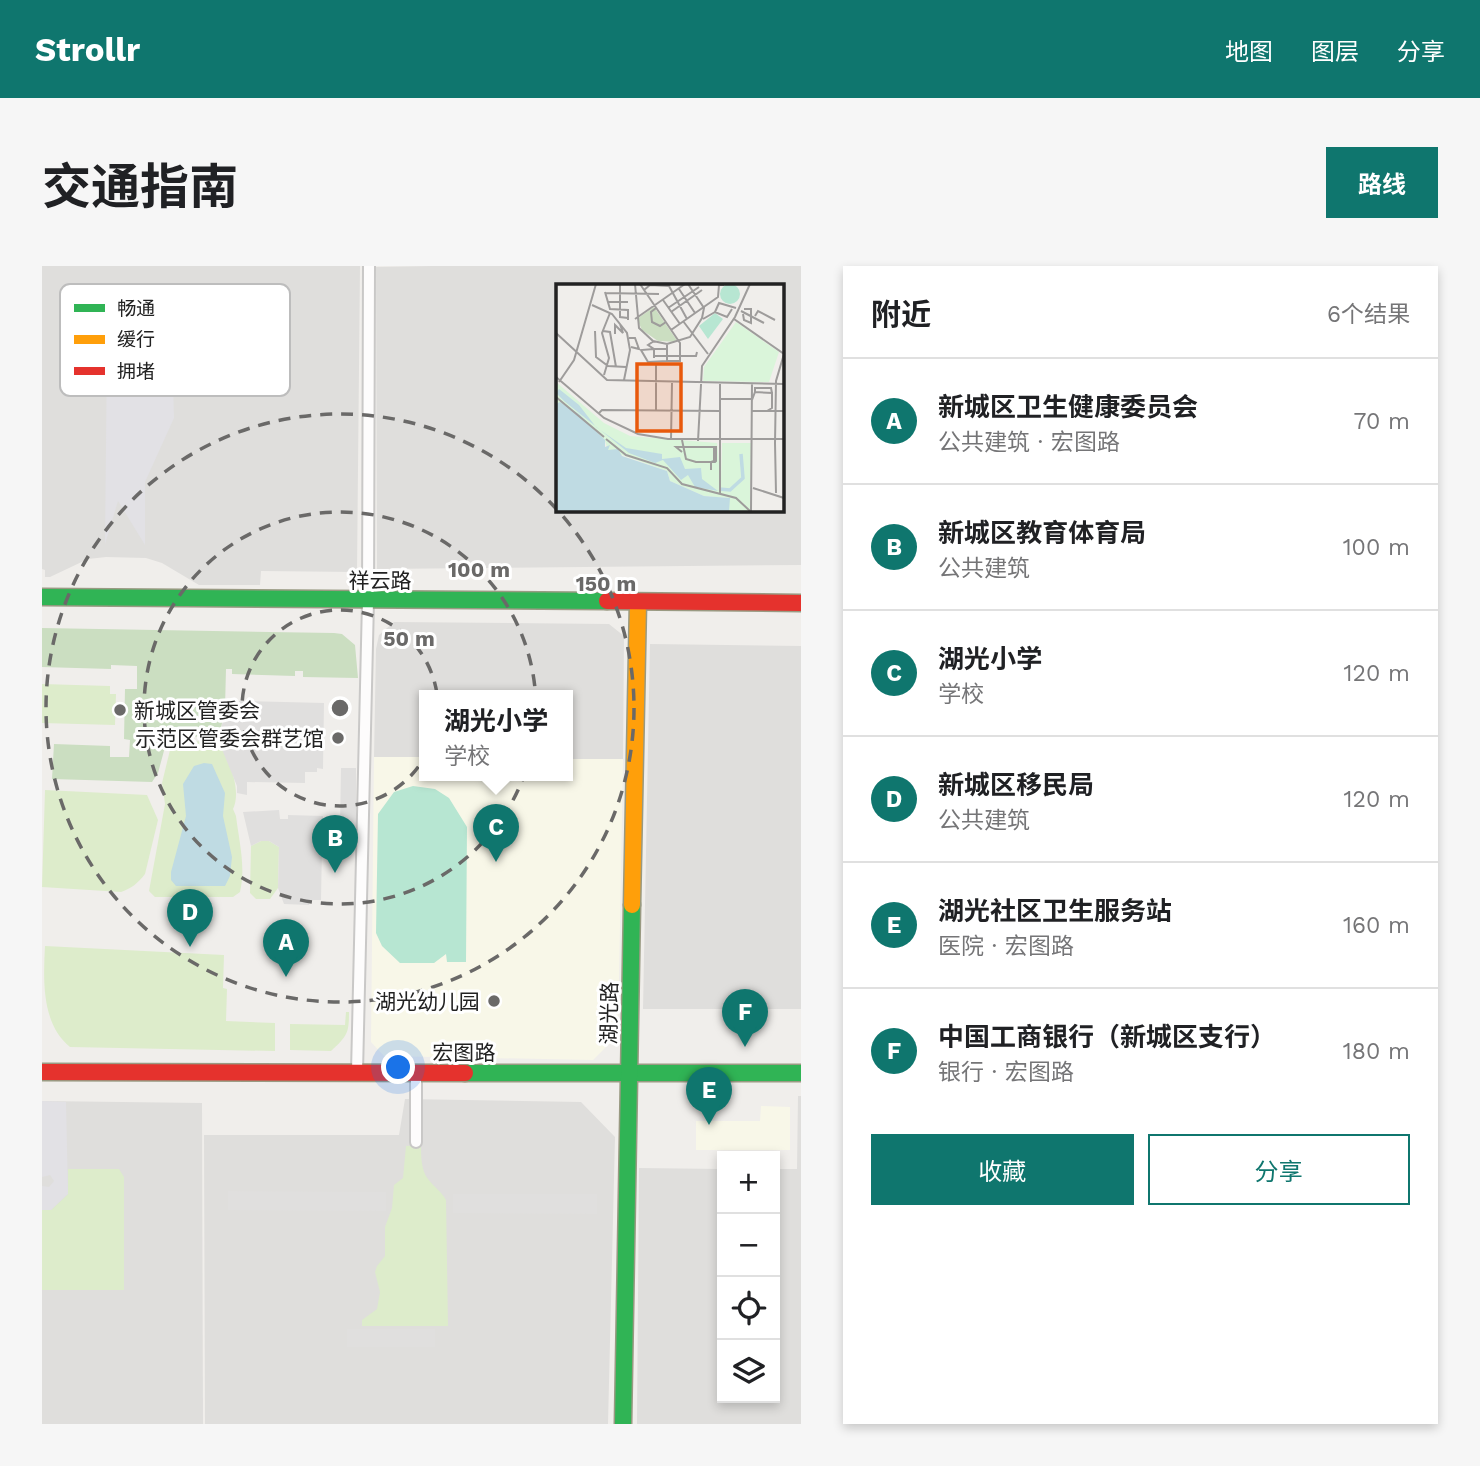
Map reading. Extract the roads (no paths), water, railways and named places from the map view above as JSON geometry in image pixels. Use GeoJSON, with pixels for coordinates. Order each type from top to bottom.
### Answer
{"type":"FeatureCollection","features":[{"type":"Feature","properties":{"kind":"street"},"geometry":{"type":"LineString","coordinates":[[357,1072],[368,601],[369,266]]}},
{"type":"Feature","properties":{"kind":"street","name":"祥云路"},"geometry":{"type":"LineString","coordinates":[[42,597],[801,603]]}},
{"type":"Feature","properties":{"kind":"street","name":"湖光路"},"geometry":{"type":"LineString","coordinates":[[623,1424],[638,602]]}},
{"type":"Feature","properties":{"kind":"street","name":"宏图路"},"geometry":{"type":"LineString","coordinates":[[42,1072],[801,1073]]}},
{"type":"Feature","properties":{"kind":"street"},"geometry":{"type":"LineString","coordinates":[[416,1073],[416,1142]]}},
{"type":"Feature","properties":{"kind":"water"},"geometry":{"type":"Polygon","coordinates":[[[212,764],[225,793],[223,816],[232,857],[230,876],[225,886],[176,886],[171,880],[171,872],[186,816],[183,784],[194,766],[212,764]]]}},
{"type":"Feature","properties":{"kind":"place","name":"新城区管委会"},"geometry":{"type":"Point","coordinates":[120,710]}},
{"type":"Feature","properties":{"kind":"place","name":"示范区管委会群艺馆"},"geometry":{"type":"Point","coordinates":[338,738]}},
{"type":"Feature","properties":{"kind":"place","name":"湖光小学"},"geometry":{"type":"Point","coordinates":[496,862]}},
{"type":"Feature","properties":{"kind":"place","name":"新城区教育体育局"},"geometry":{"type":"Point","coordinates":[335,873]}},
{"type":"Feature","properties":{"kind":"place","name":"新城区移民局"},"geometry":{"type":"Point","coordinates":[190,947]}},
{"type":"Feature","properties":{"kind":"place","name":"新城区卫生健康委员会"},"geometry":{"type":"Point","coordinates":[286,977]}},
{"type":"Feature","properties":{"kind":"place","name":"湖光幼儿园"},"geometry":{"type":"Point","coordinates":[494,1001]}},
{"type":"Feature","properties":{"kind":"place","name":"中国工商银行（新城区支行）"},"geometry":{"type":"Point","coordinates":[745,1047]}},
{"type":"Feature","properties":{"kind":"place","name":"湖光社区卫生服务站"},"geometry":{"type":"Point","coordinates":[709,1125]}}]}
